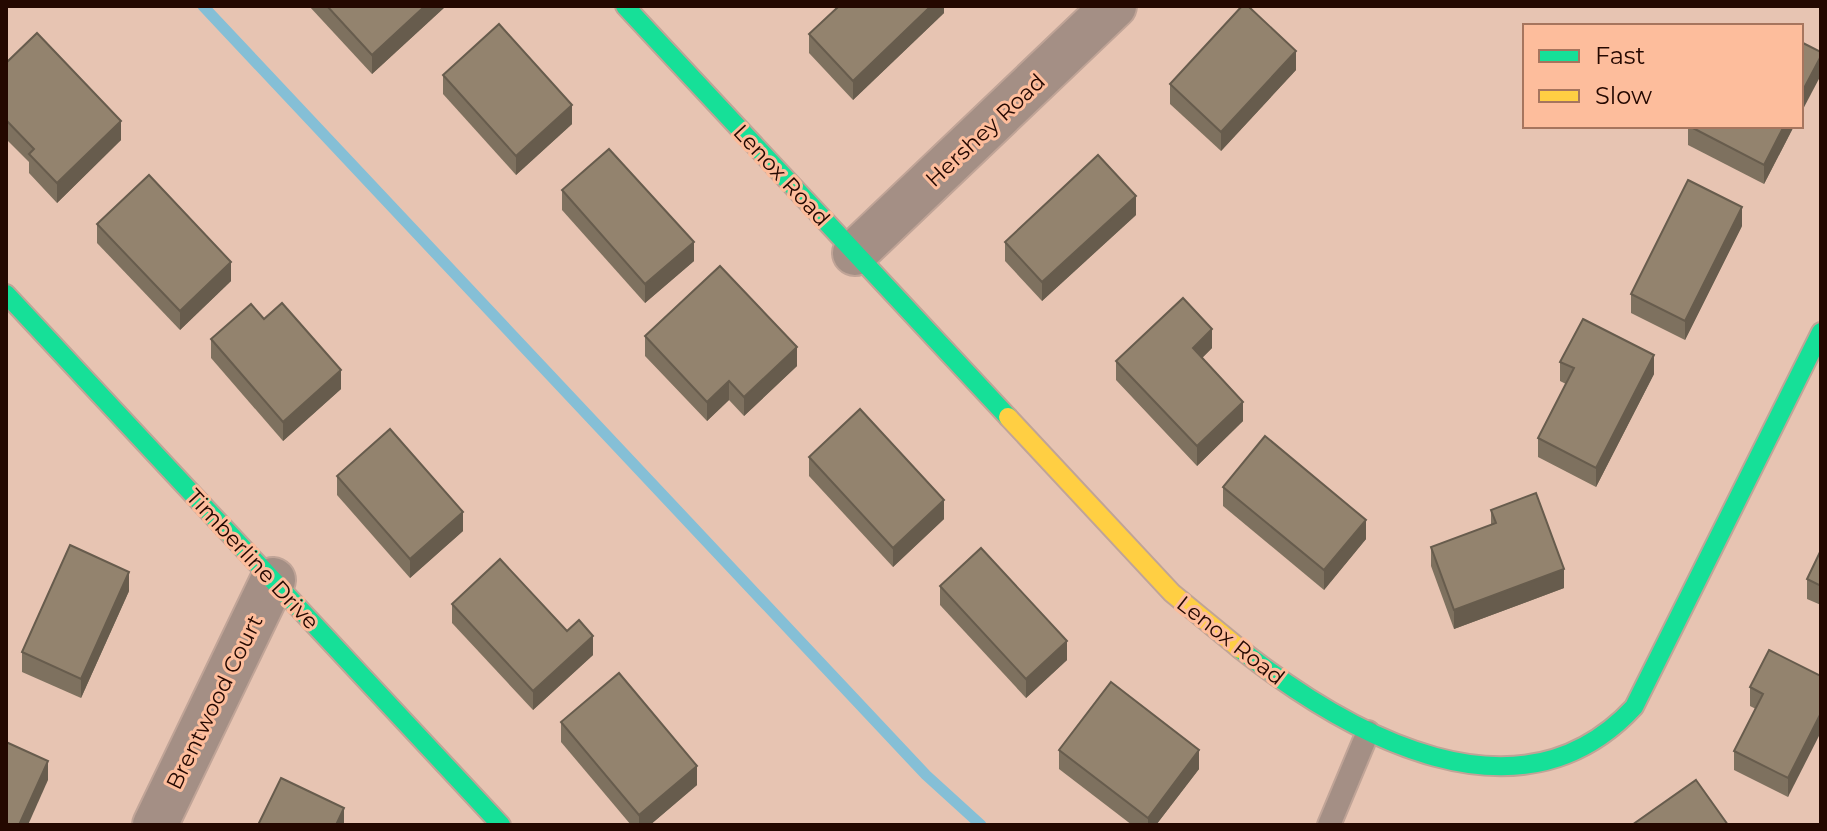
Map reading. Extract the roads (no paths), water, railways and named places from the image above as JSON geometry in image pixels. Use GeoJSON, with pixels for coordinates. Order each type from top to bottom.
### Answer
{"type":"FeatureCollection","features":[{"type":"Feature","properties":{"kind":"street","name":"Lenox Road"},"geometry":{"type":"LineString","coordinates":[[625,6],[1172,593],[1233,646],[1299,694],[1368,732],[1430,760],[1476,770],[1521,770],[1549,765],[1587,750],[1609,735],[1634,707],[1821,332]]}},
{"type":"Feature","properties":{"kind":"street","name":"Hershey Road"},"geometry":{"type":"LineString","coordinates":[[855,253],[1114,6]]}},
{"type":"Feature","properties":{"kind":"street","name":"Timberline Drive"},"geometry":{"type":"LineString","coordinates":[[6,294],[501,825]]}},
{"type":"Feature","properties":{"kind":"street","name":"Brentwood Court"},"geometry":{"type":"LineString","coordinates":[[155,825],[273,580]]}},
{"type":"Feature","properties":{"kind":"lane"},"geometry":{"type":"LineString","coordinates":[[1329,825],[1368,732]]}},
{"type":"Feature","properties":{"kind":"waterway"},"geometry":{"type":"LineString","coordinates":[[203,6],[926,775],[981,825]]}}]}
